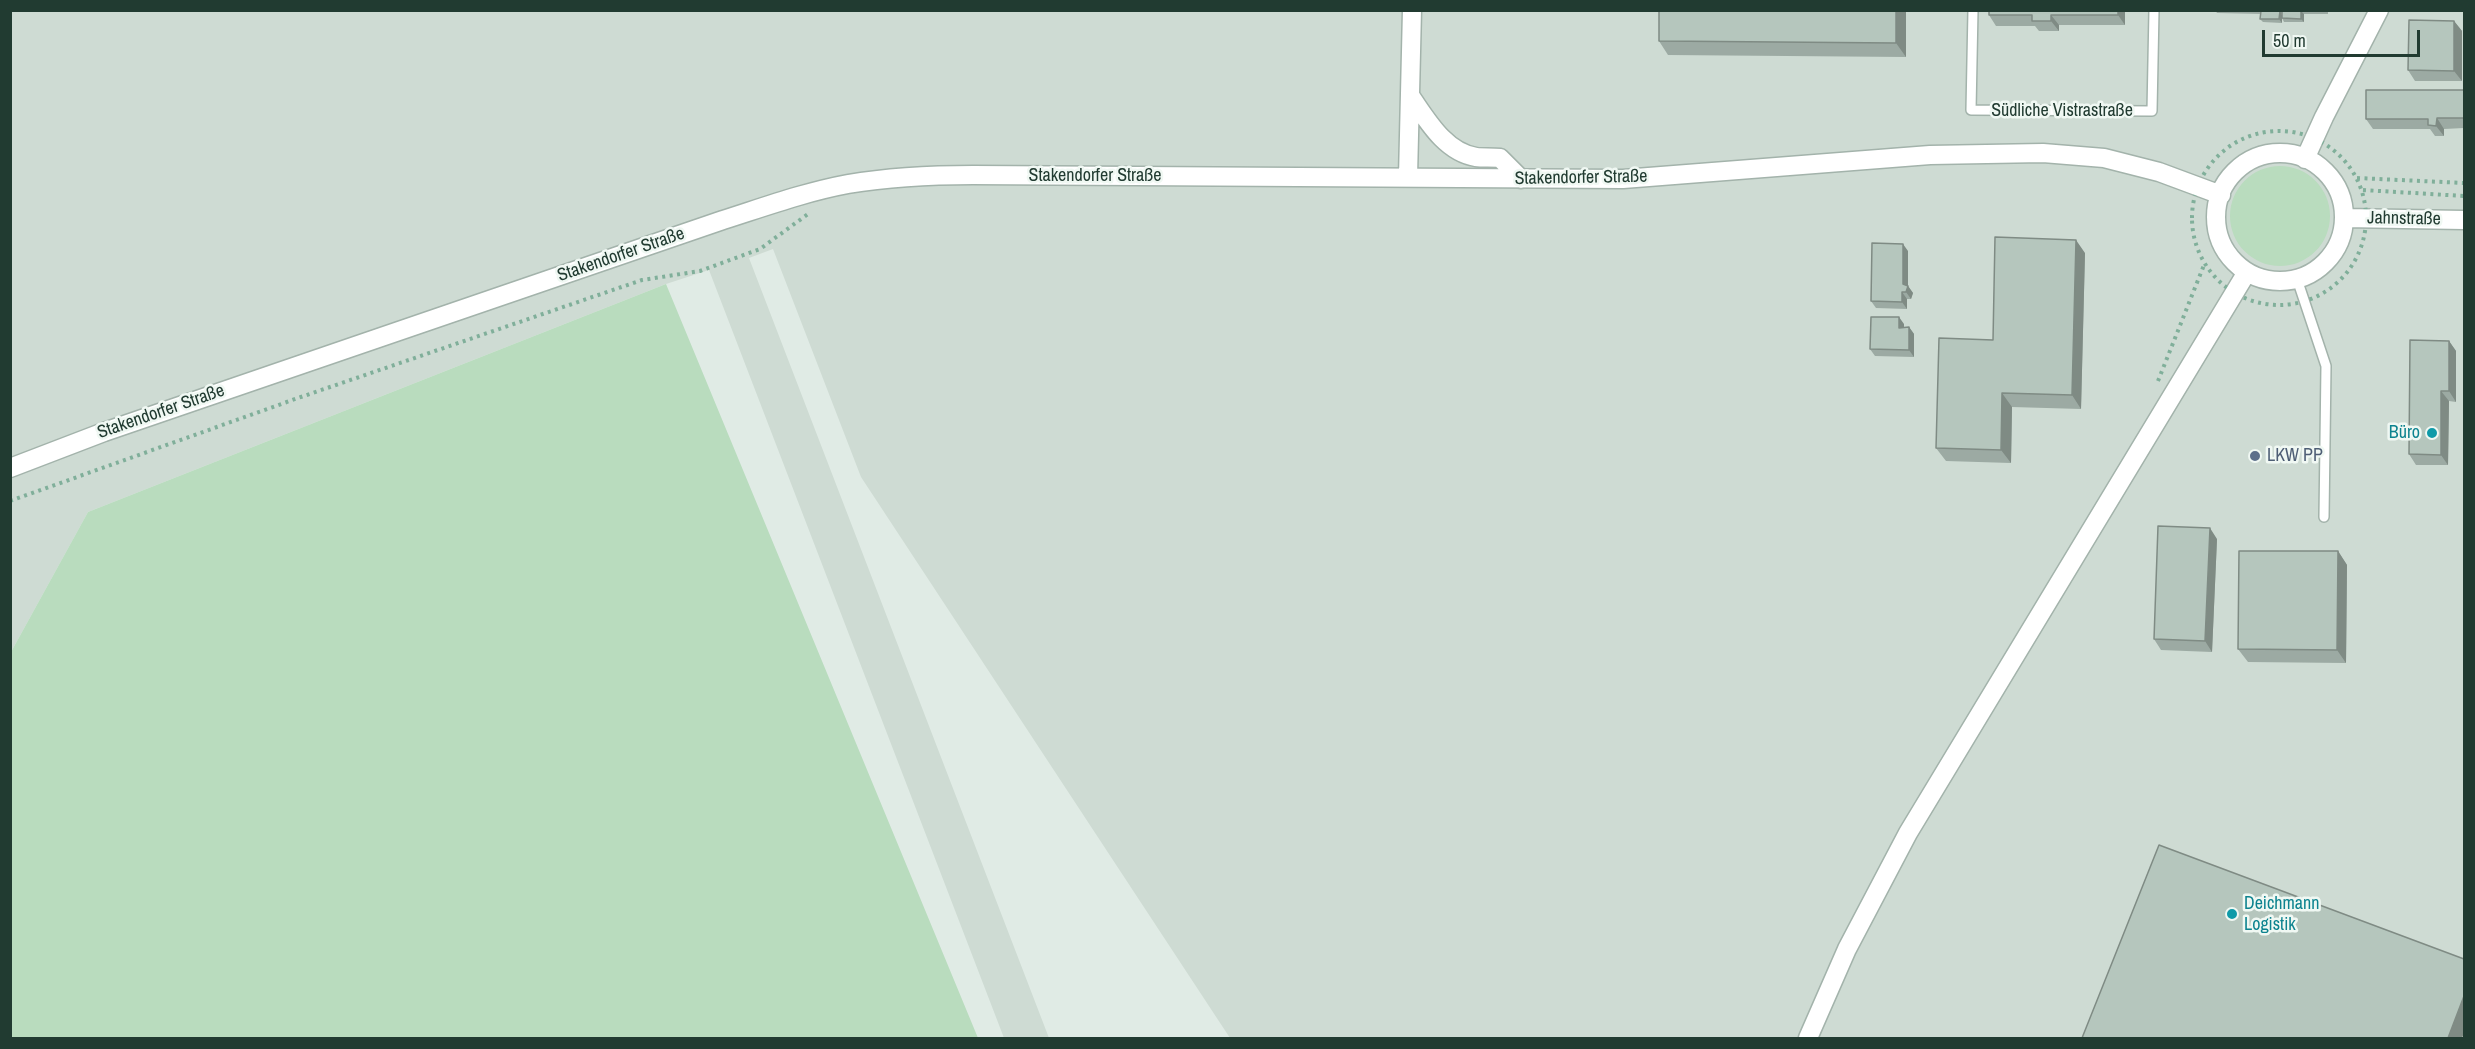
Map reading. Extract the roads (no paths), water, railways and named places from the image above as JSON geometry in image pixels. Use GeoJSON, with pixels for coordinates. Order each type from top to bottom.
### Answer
{"type":"FeatureCollection","features":[{"type":"Feature","properties":{"kind":"street"},"geometry":{"type":"LineString","coordinates":[[1408,177],[1412,10]]}},
{"type":"Feature","properties":{"kind":"street"},"geometry":{"type":"LineString","coordinates":[[2305,159],[2379,10]]}},
{"type":"Feature","properties":{"kind":"street"},"geometry":{"type":"LineString","coordinates":[[1411,97],[1431,126],[1456,150],[1475,157],[1500,158],[1521,179]]}},
{"type":"Feature","properties":{"kind":"street","name":"Stakendorfer Straße"},"geometry":{"type":"LineString","coordinates":[[10,468],[115,428],[744,213],[826,189],[872,181],[928,176],[1237,175],[1521,179],[1666,177],[1930,155],[2043,153],[2104,158],[2159,172],[2220,195]]}},
{"type":"Feature","properties":{"kind":"street"},"geometry":{"type":"LineString","coordinates":[[2283,153],[2305,159],[2317,165],[2334,183],[2343,206],[2343,232],[2331,257],[2321,267],[2297,279],[2271,281],[2247,272],[2228,255],[2218,232],[2216,220],[2220,195],[2225,184],[2240,167],[2261,156],[2283,153]]}},
{"type":"Feature","properties":{"kind":"street","name":"Jahnstraße"},"geometry":{"type":"LineString","coordinates":[[2344,218],[2464,220]]}},
{"type":"Feature","properties":{"kind":"street"},"geometry":{"type":"LineString","coordinates":[[1808,1038],[1847,949],[1908,833],[2247,272]]}},
{"type":"Feature","properties":{"kind":"lane","name":"Südliche Vistrastraße"},"geometry":{"type":"LineString","coordinates":[[1973,10],[1971,111],[2152,111],[2154,10]]}},
{"type":"Feature","properties":{"kind":"lane"},"geometry":{"type":"LineString","coordinates":[[2297,279],[2326,366],[2324,517]]}},
{"type":"Feature","properties":{"kind":"place","name":"Büro"},"geometry":{"type":"Point","coordinates":[2432,433]}},
{"type":"Feature","properties":{"kind":"place","name":"LKW PP"},"geometry":{"type":"Point","coordinates":[2255,456]}},
{"type":"Feature","properties":{"kind":"place","name":"Deichmann Logistik"},"geometry":{"type":"Point","coordinates":[2232,914]}}]}
